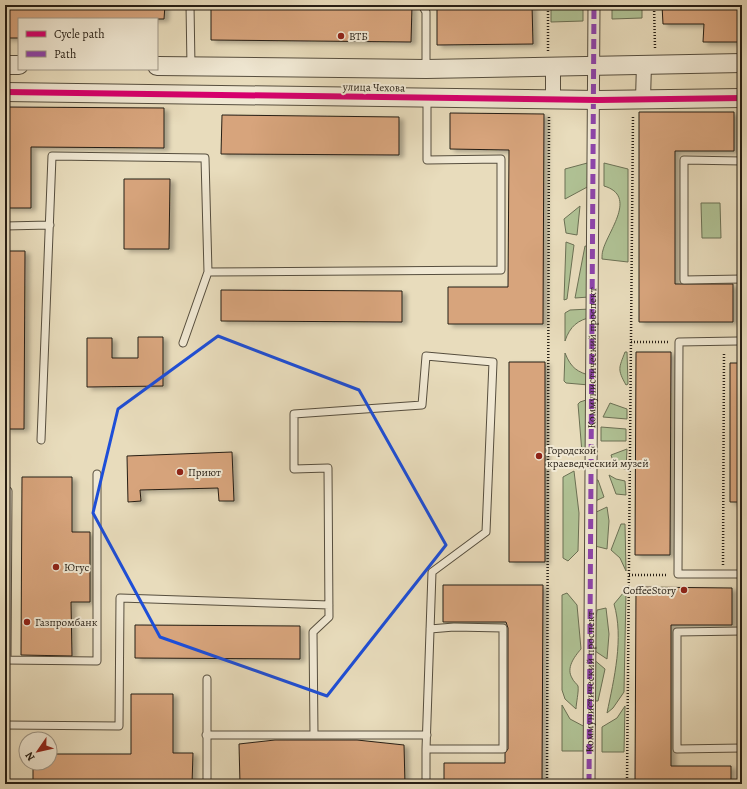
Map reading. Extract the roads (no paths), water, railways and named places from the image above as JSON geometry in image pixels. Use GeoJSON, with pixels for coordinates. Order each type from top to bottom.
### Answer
{"type":"FeatureCollection","features":[{"type":"Feature","properties":{"kind":"street","name":"Коммунистический проспект"},"geometry":{"type":"LineString","coordinates":[[590,784],[594,5]]}},
{"type":"Feature","properties":{"kind":"street","name":"улица Чехова"},"geometry":{"type":"LineString","coordinates":[[158,66],[426,70],[594,66],[649,60],[742,63]]}},
{"type":"Feature","properties":{"kind":"street"},"geometry":{"type":"LineString","coordinates":[[638,99],[649,60]]}},
{"type":"Feature","properties":{"kind":"street"},"geometry":{"type":"LineString","coordinates":[[5,64],[18,65]]}},
{"type":"Feature","properties":{"kind":"street"},"geometry":{"type":"LineString","coordinates":[[551,106],[553,66]]}},
{"type":"Feature","properties":{"kind":"street","name":"улица Чехова"},"geometry":{"type":"LineString","coordinates":[[5,92],[427,97],[551,106],[594,100],[742,98]]}},
{"type":"Feature","properties":{"kind":"lane"},"geometry":{"type":"LineString","coordinates":[[190,5],[191,67]]}},
{"type":"Feature","properties":{"kind":"lane"},"geometry":{"type":"LineString","coordinates":[[422,5],[426,12],[426,70]]}},
{"type":"Feature","properties":{"kind":"lane"},"geometry":{"type":"LineString","coordinates":[[208,272],[501,270],[501,159],[427,160],[427,97]]}},
{"type":"Feature","properties":{"kind":"lane"},"geometry":{"type":"LineString","coordinates":[[41,440],[52,156],[205,158],[208,272],[184,343]]}},
{"type":"Feature","properties":{"kind":"lane"},"geometry":{"type":"LineString","coordinates":[[742,160],[684,160],[684,280],[742,279]]}},
{"type":"Feature","properties":{"kind":"lane"},"geometry":{"type":"LineString","coordinates":[[5,226],[50,225]]}},
{"type":"Feature","properties":{"kind":"lane"},"geometry":{"type":"LineString","coordinates":[[738,341],[678,342],[678,574],[742,574],[742,595]]}},
{"type":"Feature","properties":{"kind":"lane"},"geometry":{"type":"LineString","coordinates":[[314,735],[313,632],[329,617],[328,468],[294,469],[294,414],[422,405],[426,356],[492,362],[486,532],[432,572],[426,784]]}},
{"type":"Feature","properties":{"kind":"lane"},"geometry":{"type":"LineString","coordinates":[[8,491],[6,660],[97,661],[97,474]]}},
{"type":"Feature","properties":{"kind":"lane"},"geometry":{"type":"LineString","coordinates":[[5,725],[118,726],[120,598],[329,605]]}},
{"type":"Feature","properties":{"kind":"lane"},"geometry":{"type":"LineString","coordinates":[[426,749],[503,749],[503,628],[454,627],[430,629]]}},
{"type":"Feature","properties":{"kind":"lane"},"geometry":{"type":"LineString","coordinates":[[742,631],[677,632],[677,749],[742,748]]}},
{"type":"Feature","properties":{"kind":"lane"},"geometry":{"type":"LineString","coordinates":[[207,679],[207,784]]}},
{"type":"Feature","properties":{"kind":"lane"},"geometry":{"type":"LineString","coordinates":[[206,735],[427,735]]}},
{"type":"Feature","properties":{"kind":"place","name":"ВТБ"},"geometry":{"type":"Point","coordinates":[341,36]}},
{"type":"Feature","properties":{"kind":"place","name":"Городской краеведческий музей"},"geometry":{"type":"Point","coordinates":[539,456]}},
{"type":"Feature","properties":{"kind":"place","name":"Приют"},"geometry":{"type":"Point","coordinates":[180,472]}},
{"type":"Feature","properties":{"kind":"place","name":"Югус"},"geometry":{"type":"Point","coordinates":[56,567]}},
{"type":"Feature","properties":{"kind":"place","name":"CoffeeStory"},"geometry":{"type":"Point","coordinates":[684,590]}},
{"type":"Feature","properties":{"kind":"place","name":"Газпромбанк"},"geometry":{"type":"Point","coordinates":[27,622]}}]}
